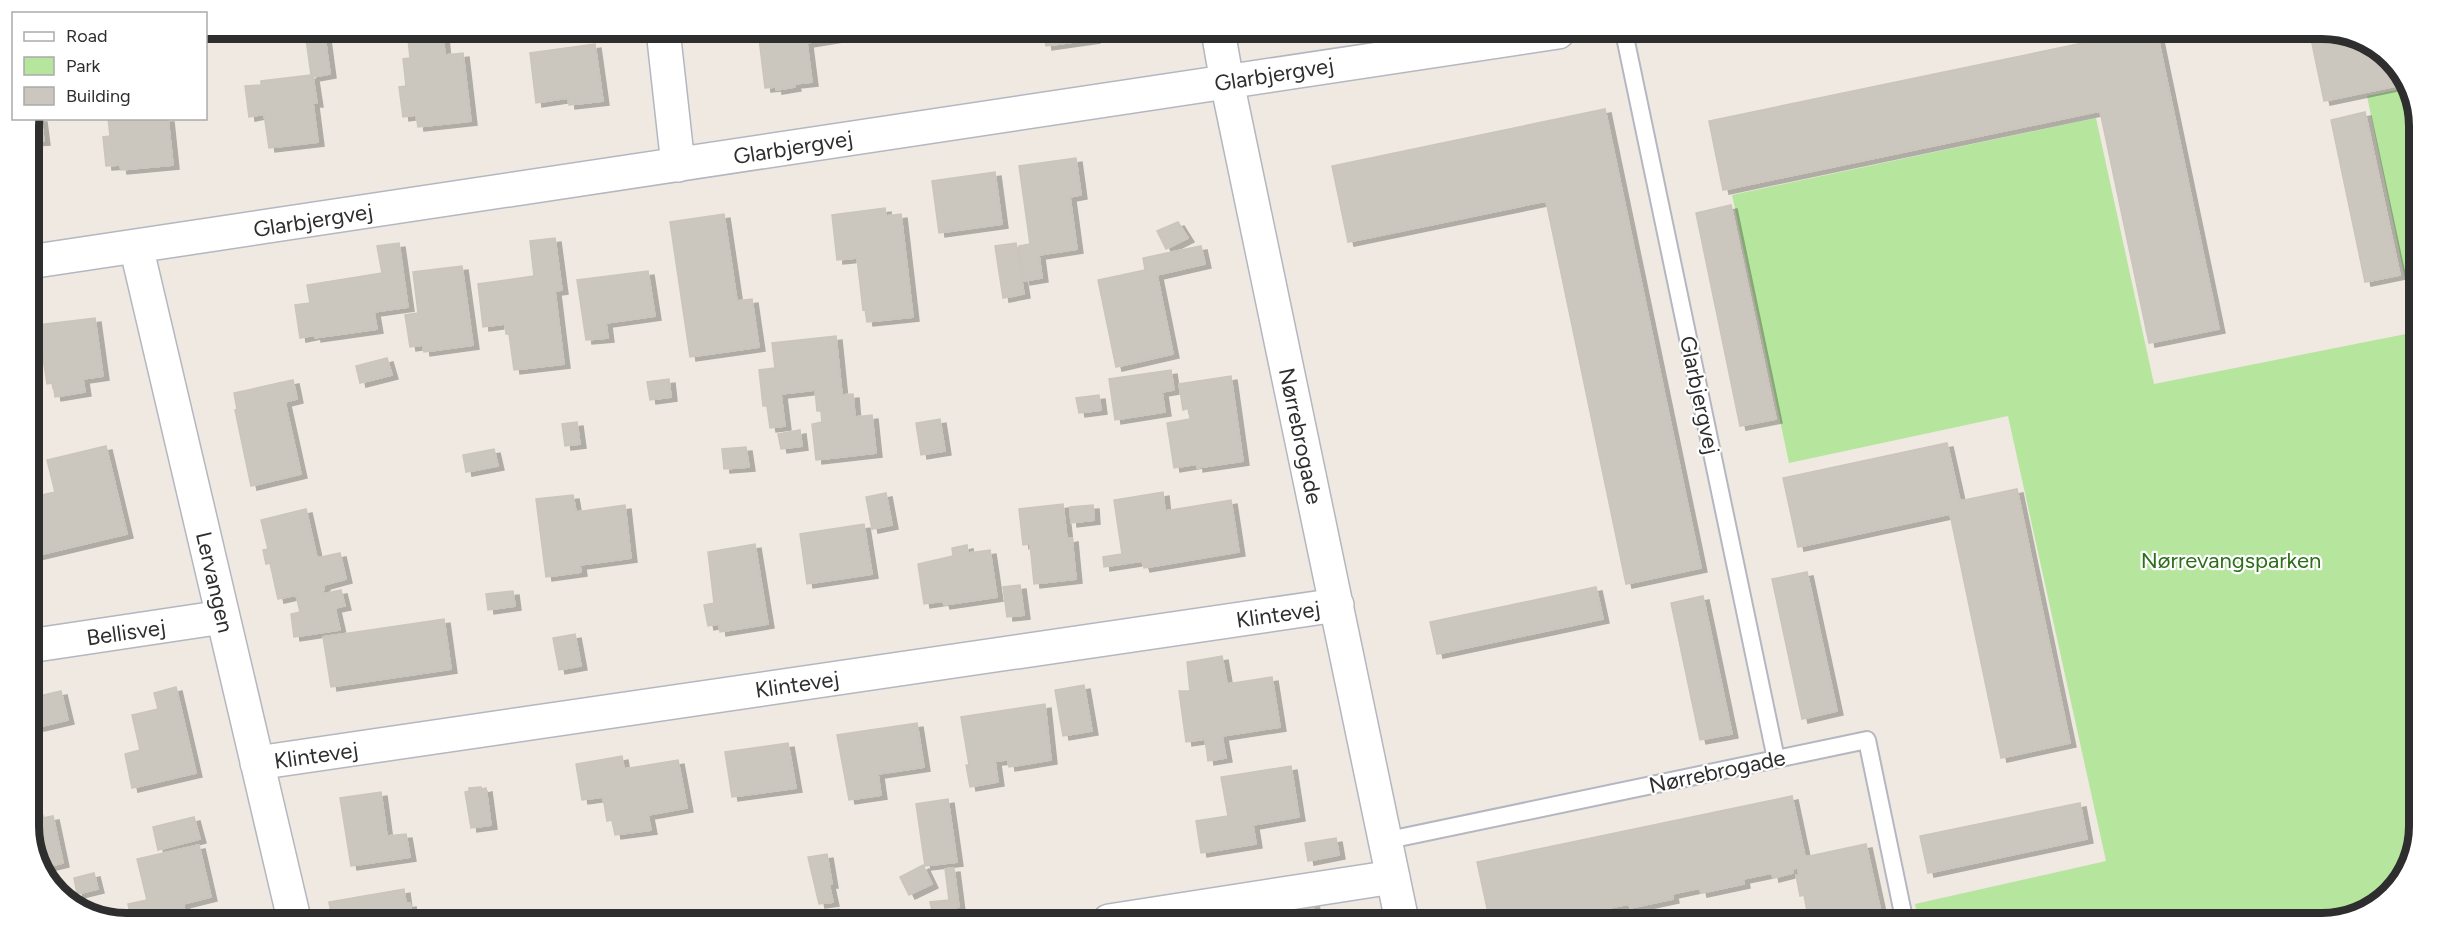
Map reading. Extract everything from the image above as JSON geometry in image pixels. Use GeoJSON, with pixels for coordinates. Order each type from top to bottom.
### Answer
{"type":"FeatureCollection","features":[{"type":"Feature","properties":{"kind":"street"},"geometry":{"type":"LineString","coordinates":[[664,39],[678,165]]}},
{"type":"Feature","properties":{"kind":"street","name":"Nørrebrogade"},"geometry":{"type":"LineString","coordinates":[[1219,39],[1400,913]]}},
{"type":"Feature","properties":{"kind":"street","name":"Glarbjergvej"},"geometry":{"type":"LineString","coordinates":[[39,261],[1512,39]]}},
{"type":"Feature","properties":{"kind":"street","name":"Lervangen"},"geometry":{"type":"LineString","coordinates":[[136,246],[293,913]]}},
{"type":"Feature","properties":{"kind":"street","name":"Klintevej"},"geometry":{"type":"LineString","coordinates":[[257,763],[1337,605]]}},
{"type":"Feature","properties":{"kind":"street","name":"Bellisvej"},"geometry":{"type":"LineString","coordinates":[[39,645],[223,617]]}},
{"type":"Feature","properties":{"kind":"street"},"geometry":{"type":"LineString","coordinates":[[1161,913],[1393,877]]}},
{"type":"Feature","properties":{"kind":"lane","name":"Glarbjergvej"},"geometry":{"type":"LineString","coordinates":[[1625,39],[1776,759]]}},
{"type":"Feature","properties":{"kind":"lane","name":"Nørrebrogade"},"geometry":{"type":"LineString","coordinates":[[1384,841],[1867,740],[1903,913]]}},
{"type":"Feature","properties":{"kind":"green space","name":"Nørrevangsparken"},"geometry":{"type":"Polygon","coordinates":[[[2400,89],[2406,104],[2409,121],[2409,298],[2367,96],[2400,89]]]}},
{"type":"Feature","properties":{"kind":"green space","name":"Nørrevangsparken"},"geometry":{"type":"Polygon","coordinates":[[[2096,118],[2154,384],[2409,333],[2409,826],[2407,843],[2400,864],[2375,895],[2350,908],[2322,913],[1917,913],[1915,904],[2106,861],[2008,416],[1789,463],[1732,195],[2096,118]]]}},
{"type":"Feature","properties":{"kind":"building"},"geometry":{"type":"Polygon","coordinates":[[[306,39],[325,39],[330,74],[313,77],[317,103],[313,103],[318,142],[269,148],[264,114],[249,117],[245,86],[261,85],[261,81],[311,75],[306,39]]]}},
{"type":"Feature","properties":{"kind":"building"},"geometry":{"type":"Polygon","coordinates":[[[408,39],[443,39],[445,55],[463,53],[471,121],[418,127],[416,115],[403,117],[399,87],[406,86],[403,59],[410,58],[408,39]]]}},
{"type":"Feature","properties":{"kind":"building"},"geometry":{"type":"Polygon","coordinates":[[[759,39],[832,39],[807,43],[812,82],[794,84],[795,87],[776,90],[776,87],[765,88],[759,39]]]}},
{"type":"Feature","properties":{"kind":"building"},"geometry":{"type":"Polygon","coordinates":[[[1045,39],[1094,39],[1046,46],[1045,39]]]}},
{"type":"Feature","properties":{"kind":"building"},"geometry":{"type":"Polygon","coordinates":[[[2102,39],[2158,39],[2219,329],[2149,343],[2100,111],[1723,190],[1709,121],[2102,39]]]}},
{"type":"Feature","properties":{"kind":"building"},"geometry":{"type":"Polygon","coordinates":[[[2311,39],[2333,40],[2365,51],[2375,57],[2391,73],[2398,86],[2324,101],[2311,39]]]}},
{"type":"Feature","properties":{"kind":"building"},"geometry":{"type":"Polygon","coordinates":[[[595,44],[603,101],[569,105],[568,98],[536,103],[530,53],[595,44]]]}},
{"type":"Feature","properties":{"kind":"building"},"geometry":{"type":"Polygon","coordinates":[[[1605,109],[1701,568],[1626,584],[1546,201],[1348,242],[1332,166],[1605,109]]]}},
{"type":"Feature","properties":{"kind":"building"},"geometry":{"type":"Polygon","coordinates":[[[2365,112],[2400,275],[2365,282],[2331,120],[2365,112]]]}},
{"type":"Feature","properties":{"kind":"building"},"geometry":{"type":"Polygon","coordinates":[[[40,120],[41,120],[44,141],[39,141],[40,120]]]}},
{"type":"Feature","properties":{"kind":"building"},"geometry":{"type":"Polygon","coordinates":[[[108,120],[168,120],[173,165],[121,170],[120,165],[106,166],[103,137],[110,136],[108,120]]]}},
{"type":"Feature","properties":{"kind":"building"},"geometry":{"type":"Polygon","coordinates":[[[1076,158],[1081,195],[1070,197],[1077,249],[1039,255],[1042,278],[1024,281],[1019,246],[1030,244],[1019,166],[1076,158]]]}},
{"type":"Feature","properties":{"kind":"building"},"geometry":{"type":"Polygon","coordinates":[[[995,172],[1002,224],[939,233],[932,181],[995,172]]]}},
{"type":"Feature","properties":{"kind":"building"},"geometry":{"type":"Polygon","coordinates":[[[1731,205],[1776,419],[1740,426],[1696,213],[1731,205]]]}},
{"type":"Feature","properties":{"kind":"building"},"geometry":{"type":"Polygon","coordinates":[[[885,208],[886,216],[901,214],[913,317],[867,322],[865,309],[863,310],[857,258],[837,260],[832,215],[885,208]]]}},
{"type":"Feature","properties":{"kind":"building"},"geometry":{"type":"Polygon","coordinates":[[[724,214],[737,301],[752,299],[759,347],[690,357],[670,222],[724,214]]]}},
{"type":"Feature","properties":{"kind":"building"},"geometry":{"type":"Polygon","coordinates":[[[1178,222],[1188,238],[1166,249],[1157,231],[1178,222]]]}},
{"type":"Feature","properties":{"kind":"building"},"geometry":{"type":"Polygon","coordinates":[[[555,238],[562,290],[555,291],[564,364],[514,370],[509,334],[506,334],[505,324],[483,327],[478,284],[534,276],[530,241],[555,238]]]}},
{"type":"Feature","properties":{"kind":"building"},"geometry":{"type":"Polygon","coordinates":[[[399,243],[408,307],[374,312],[377,329],[300,338],[295,305],[310,303],[307,285],[382,273],[377,246],[399,243]]]}},
{"type":"Feature","properties":{"kind":"building"},"geometry":{"type":"Polygon","coordinates":[[[1016,243],[1024,294],[1003,298],[995,246],[1016,243]]]}},
{"type":"Feature","properties":{"kind":"building"},"geometry":{"type":"Polygon","coordinates":[[[1201,246],[1205,264],[1157,275],[1173,354],[1116,367],[1098,280],[1145,270],[1143,258],[1201,246]]]}},
{"type":"Feature","properties":{"kind":"building"},"geometry":{"type":"Polygon","coordinates":[[[462,266],[473,345],[424,352],[423,345],[410,347],[405,315],[418,313],[413,272],[462,266]]]}},
{"type":"Feature","properties":{"kind":"building"},"geometry":{"type":"Polygon","coordinates":[[[648,271],[655,316],[606,323],[608,338],[586,340],[577,280],[648,271]]]}},
{"type":"Feature","properties":{"kind":"building"},"geometry":{"type":"Polygon","coordinates":[[[95,318],[103,376],[83,379],[85,392],[55,397],[53,383],[47,384],[39,325],[95,318]]]}},
{"type":"Feature","properties":{"kind":"building"},"geometry":{"type":"Polygon","coordinates":[[[836,336],[842,395],[853,394],[855,417],[872,415],[876,453],[816,460],[812,424],[822,422],[821,411],[817,411],[815,390],[781,394],[785,426],[770,428],[767,406],[763,406],[759,370],[775,368],[772,343],[836,336]]]}},
{"type":"Feature","properties":{"kind":"building"},"geometry":{"type":"Polygon","coordinates":[[[387,358],[392,375],[360,383],[356,366],[387,358]]]}},
{"type":"Feature","properties":{"kind":"building"},"geometry":{"type":"Polygon","coordinates":[[[1171,370],[1174,390],[1162,392],[1165,412],[1115,420],[1109,379],[1171,370]]]}},
{"type":"Feature","properties":{"kind":"building"},"geometry":{"type":"Polygon","coordinates":[[[1231,376],[1243,461],[1197,468],[1197,464],[1174,468],[1167,423],[1190,419],[1189,408],[1183,410],[1179,384],[1231,376]]]}},
{"type":"Feature","properties":{"kind":"building"},"geometry":{"type":"Polygon","coordinates":[[[669,379],[671,397],[650,400],[647,382],[669,379]]]}},
{"type":"Feature","properties":{"kind":"building"},"geometry":{"type":"Polygon","coordinates":[[[293,380],[297,399],[285,402],[301,474],[251,486],[235,410],[237,409],[234,393],[293,380]]]}},
{"type":"Feature","properties":{"kind":"building"},"geometry":{"type":"Polygon","coordinates":[[[1099,395],[1101,410],[1079,413],[1076,398],[1099,395]]]}},
{"type":"Feature","properties":{"kind":"building"},"geometry":{"type":"Polygon","coordinates":[[[940,419],[945,451],[921,455],[916,423],[940,419]]]}},
{"type":"Feature","properties":{"kind":"building"},"geometry":{"type":"Polygon","coordinates":[[[577,422],[580,444],[565,446],[562,424],[577,422]]]}},
{"type":"Feature","properties":{"kind":"building"},"geometry":{"type":"Polygon","coordinates":[[[800,430],[802,446],[781,449],[778,434],[800,430]]]}},
{"type":"Feature","properties":{"kind":"building"},"geometry":{"type":"Polygon","coordinates":[[[1947,443],[1960,501],[2017,489],[2070,743],[2001,758],[1950,514],[1798,547],[1783,478],[1947,443]]]}},
{"type":"Feature","properties":{"kind":"building"},"geometry":{"type":"Polygon","coordinates":[[[106,446],[127,534],[39,555],[39,496],[55,492],[47,460],[106,446]]]}},
{"type":"Feature","properties":{"kind":"building"},"geometry":{"type":"Polygon","coordinates":[[[746,447],[749,467],[724,469],[722,449],[746,447]]]}},
{"type":"Feature","properties":{"kind":"building"},"geometry":{"type":"Polygon","coordinates":[[[494,449],[498,466],[466,472],[463,455],[494,449]]]}},
{"type":"Feature","properties":{"kind":"building"},"geometry":{"type":"Polygon","coordinates":[[[1163,492],[1165,511],[1231,500],[1239,552],[1144,568],[1142,561],[1104,567],[1103,557],[1122,554],[1114,500],[1163,492]]]}},
{"type":"Feature","properties":{"kind":"building"},"geometry":{"type":"Polygon","coordinates":[[[886,493],[892,525],[872,529],[866,497],[886,493]]]}},
{"type":"Feature","properties":{"kind":"building"},"geometry":{"type":"Polygon","coordinates":[[[573,495],[576,512],[625,505],[631,558],[580,565],[581,572],[546,577],[536,499],[573,495]]]}},
{"type":"Feature","properties":{"kind":"building"},"geometry":{"type":"Polygon","coordinates":[[[1063,504],[1067,539],[1072,538],[1076,579],[1034,584],[1030,544],[1023,545],[1019,509],[1063,504]]]}},
{"type":"Feature","properties":{"kind":"building"},"geometry":{"type":"Polygon","coordinates":[[[1093,505],[1094,520],[1071,523],[1070,507],[1093,505]]]}},
{"type":"Feature","properties":{"kind":"building"},"geometry":{"type":"Polygon","coordinates":[[[306,509],[317,558],[340,553],[346,579],[324,585],[323,594],[341,590],[345,606],[335,608],[340,630],[294,637],[291,614],[300,612],[296,595],[278,599],[270,563],[266,564],[263,550],[268,549],[261,520],[306,509]]]}},
{"type":"Feature","properties":{"kind":"building"},"geometry":{"type":"Polygon","coordinates":[[[864,524],[872,574],[807,584],[800,534],[864,524]]]}},
{"type":"Feature","properties":{"kind":"building"},"geometry":{"type":"Polygon","coordinates":[[[755,544],[768,624],[720,632],[719,624],[708,626],[704,605],[714,603],[708,552],[755,544]]]}},
{"type":"Feature","properties":{"kind":"building"},"geometry":{"type":"Polygon","coordinates":[[[967,545],[968,553],[990,550],[997,597],[944,605],[943,601],[924,604],[918,564],[953,556],[952,548],[967,545]]]}},
{"type":"Feature","properties":{"kind":"building"},"geometry":{"type":"Polygon","coordinates":[[[1807,572],[1837,711],[1802,719],[1772,579],[1807,572]]]}},
{"type":"Feature","properties":{"kind":"building"},"geometry":{"type":"Polygon","coordinates":[[[1020,585],[1024,615],[1007,617],[1003,587],[1020,585]]]}},
{"type":"Feature","properties":{"kind":"building"},"geometry":{"type":"Polygon","coordinates":[[[1596,587],[1603,619],[1437,654],[1430,622],[1596,587]]]}},
{"type":"Feature","properties":{"kind":"building"},"geometry":{"type":"Polygon","coordinates":[[[513,591],[515,606],[488,610],[486,594],[513,591]]]}},
{"type":"Feature","properties":{"kind":"building"},"geometry":{"type":"Polygon","coordinates":[[[1703,596],[1732,734],[1700,740],[1671,603],[1703,596]]]}},
{"type":"Feature","properties":{"kind":"building"},"geometry":{"type":"Polygon","coordinates":[[[444,619],[451,669],[331,687],[323,637],[444,619]]]}},
{"type":"Feature","properties":{"kind":"building"},"geometry":{"type":"Polygon","coordinates":[[[575,634],[581,666],[559,670],[553,638],[575,634]]]}},
{"type":"Feature","properties":{"kind":"building"},"geometry":{"type":"Polygon","coordinates":[[[1222,656],[1227,684],[1272,677],[1280,727],[1222,736],[1226,758],[1208,761],[1205,739],[1186,742],[1179,691],[1190,691],[1187,662],[1222,656]]]}},
{"type":"Feature","properties":{"kind":"building"},"geometry":{"type":"Polygon","coordinates":[[[1084,685],[1092,731],[1063,736],[1055,690],[1084,685]]]}},
{"type":"Feature","properties":{"kind":"building"},"geometry":{"type":"Polygon","coordinates":[[[176,687],[196,773],[132,788],[125,754],[140,750],[132,715],[158,709],[154,693],[176,687]]]}},
{"type":"Feature","properties":{"kind":"building"},"geometry":{"type":"Polygon","coordinates":[[[61,691],[68,720],[39,727],[39,696],[61,691]]]}},
{"type":"Feature","properties":{"kind":"building"},"geometry":{"type":"Polygon","coordinates":[[[1045,704],[1051,760],[1009,767],[1008,760],[995,761],[998,782],[970,787],[966,765],[969,765],[961,717],[1045,704]]]}},
{"type":"Feature","properties":{"kind":"building"},"geometry":{"type":"Polygon","coordinates":[[[917,723],[924,767],[878,774],[881,795],[849,800],[837,735],[917,723]]]}},
{"type":"Feature","properties":{"kind":"building"},"geometry":{"type":"Polygon","coordinates":[[[788,743],[796,788],[732,797],[725,752],[788,743]]]}},
{"type":"Feature","properties":{"kind":"building"},"geometry":{"type":"Polygon","coordinates":[[[622,756],[624,769],[678,760],[687,808],[648,815],[651,830],[615,835],[612,820],[607,821],[603,797],[582,800],[576,764],[622,756]]]}},
{"type":"Feature","properties":{"kind":"building"},"geometry":{"type":"Polygon","coordinates":[[[1291,766],[1299,817],[1253,825],[1256,844],[1201,853],[1196,821],[1228,816],[1221,777],[1291,766]]]}},
{"type":"Feature","properties":{"kind":"building"},"geometry":{"type":"Polygon","coordinates":[[[469,788],[486,788],[491,825],[471,828],[465,792],[469,791],[469,788]]]}},
{"type":"Feature","properties":{"kind":"building"},"geometry":{"type":"Polygon","coordinates":[[[381,792],[387,836],[406,834],[410,857],[351,866],[340,798],[381,792]]]}},
{"type":"Feature","properties":{"kind":"building"},"geometry":{"type":"Polygon","coordinates":[[[1792,796],[1805,857],[1866,844],[1881,913],[1807,913],[1804,895],[1800,896],[1796,875],[1799,875],[1798,868],[1792,869],[1793,873],[1773,878],[1772,873],[1743,879],[1744,884],[1701,893],[1700,888],[1672,894],[1673,899],[1630,908],[1629,904],[1599,910],[1600,913],[1488,913],[1477,862],[1792,796]]]}},
{"type":"Feature","properties":{"kind":"building"},"geometry":{"type":"Polygon","coordinates":[[[948,799],[957,862],[925,866],[916,804],[948,799]]]}},
{"type":"Feature","properties":{"kind":"building"},"geometry":{"type":"Polygon","coordinates":[[[2080,803],[2087,839],[1928,873],[1920,836],[2080,803]]]}},
{"type":"Feature","properties":{"kind":"building"},"geometry":{"type":"Polygon","coordinates":[[[53,816],[63,863],[50,866],[42,848],[39,819],[53,816]]]}},
{"type":"Feature","properties":{"kind":"building"},"geometry":{"type":"Polygon","coordinates":[[[194,817],[200,839],[158,850],[153,827],[194,817]]]}},
{"type":"Feature","properties":{"kind":"building"},"geometry":{"type":"Polygon","coordinates":[[[1336,838],[1339,855],[1308,861],[1305,843],[1336,838]]]}},
{"type":"Feature","properties":{"kind":"building"},"geometry":{"type":"Polygon","coordinates":[[[199,845],[211,897],[183,904],[186,913],[130,913],[128,904],[147,900],[137,859],[199,845]]]}},
{"type":"Feature","properties":{"kind":"building"},"geometry":{"type":"Polygon","coordinates":[[[827,854],[833,902],[819,904],[808,857],[827,854]]]}},
{"type":"Feature","properties":{"kind":"building"},"geometry":{"type":"Polygon","coordinates":[[[923,865],[932,884],[909,895],[900,877],[923,865]]]}},
{"type":"Feature","properties":{"kind":"building"},"geometry":{"type":"Polygon","coordinates":[[[954,868],[959,907],[932,911],[930,902],[949,900],[945,869],[954,868]]]}},
{"type":"Feature","properties":{"kind":"building"},"geometry":{"type":"Polygon","coordinates":[[[94,873],[98,889],[77,894],[74,878],[94,873]]]}},
{"type":"Feature","properties":{"kind":"building"},"geometry":{"type":"Polygon","coordinates":[[[404,889],[406,904],[410,903],[412,913],[331,913],[329,902],[404,889]]]}},
{"type":"Feature","properties":{"kind":"building"},"geometry":{"type":"Polygon","coordinates":[[[1313,900],[1315,913],[1297,913],[1295,903],[1313,900]]]}},
{"type":"Feature","properties":{"kind":"building"},"geometry":{"type":"Polygon","coordinates":[[[1263,907],[1264,913],[1244,913],[1244,911],[1263,907]]]}},
{"type":"Feature","properties":{"kind":"building"},"geometry":{"type":"Polygon","coordinates":[[[839,909],[840,913],[817,913],[839,909]]]}}]}
